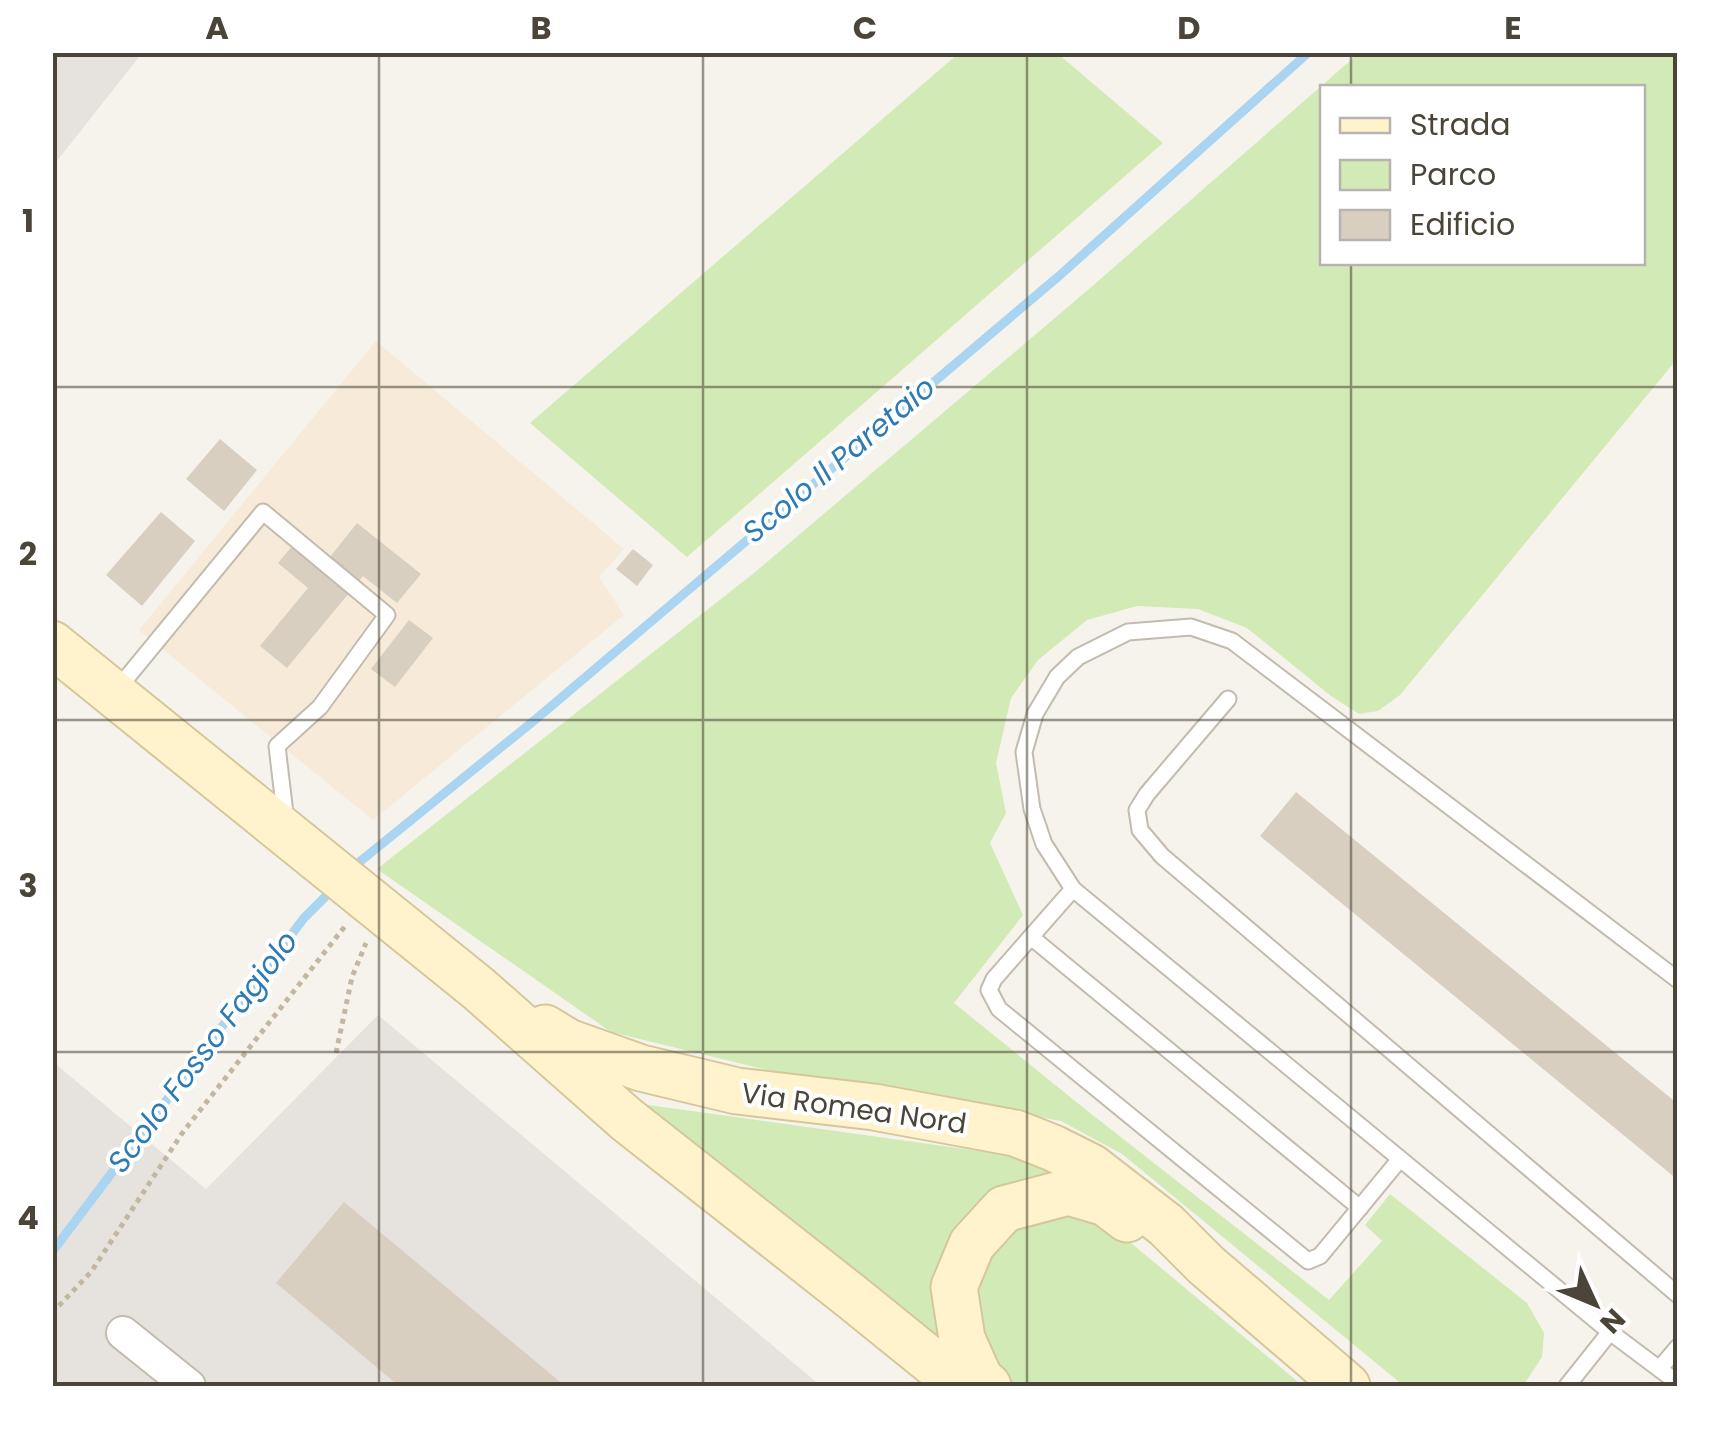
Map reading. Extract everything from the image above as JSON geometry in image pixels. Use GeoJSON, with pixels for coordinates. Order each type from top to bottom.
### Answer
{"type":"FeatureCollection","features":[{"type":"Feature","properties":{"kind":"main road","name":"Via Romea Nord"},"geometry":{"type":"LineString","coordinates":[[52,644],[479,989],[626,1119],[962,1386]]}},
{"type":"Feature","properties":{"kind":"main road","name":"Via Romea Nord"},"geometry":{"type":"LineString","coordinates":[[479,989],[568,1042],[641,1068],[736,1091],[874,1107],[1015,1133],[1053,1148],[1091,1168],[1166,1225],[1206,1265],[1347,1386]]}},
{"type":"Feature","properties":{"kind":"main road","name":"Via Romea Nord"},"geometry":{"type":"LineString","coordinates":[[988,1386],[980,1380],[962,1338],[954,1287],[972,1244],[1004,1209],[1068,1192],[1106,1203],[1156,1242],[1206,1265]]}},
{"type":"Feature","properties":{"kind":"street"},"geometry":{"type":"LineString","coordinates":[[123,1333],[188,1386]]}},
{"type":"Feature","properties":{"kind":"lane"},"geometry":{"type":"LineString","coordinates":[[114,694],[263,512],[387,615],[320,707],[277,746],[301,847]]}},
{"type":"Feature","properties":{"kind":"lane"},"geometry":{"type":"LineString","coordinates":[[1678,980],[1232,641],[1192,628],[1128,632],[1078,657],[1057,677],[1035,714],[1024,752],[1032,810],[1044,844],[1073,889],[1610,1332],[1678,1383]]}},
{"type":"Feature","properties":{"kind":"lane"},"geometry":{"type":"LineString","coordinates":[[1228,698],[1147,794],[1137,810],[1140,830],[1162,856],[1678,1295]]}},
{"type":"Feature","properties":{"kind":"lane"},"geometry":{"type":"LineString","coordinates":[[1073,889],[994,979],[988,990],[999,1010],[1308,1261],[1320,1256],[1400,1159]]}},
{"type":"Feature","properties":{"kind":"lane"},"geometry":{"type":"LineString","coordinates":[[1031,937],[1360,1208]]}},
{"type":"Feature","properties":{"kind":"lane"},"geometry":{"type":"LineString","coordinates":[[1567,1386],[1610,1332]]}},
{"type":"Feature","properties":{"kind":"lane"},"geometry":{"type":"LineString","coordinates":[[1660,1368],[1678,1347]]}},
{"type":"Feature","properties":{"kind":"path"},"geometry":{"type":"LineString","coordinates":[[336,1053],[352,977],[379,908]]}},
{"type":"Feature","properties":{"kind":"path"},"geometry":{"type":"LineString","coordinates":[[52,1313],[90,1272],[183,1132],[346,925],[379,908]]}},
{"type":"Feature","properties":{"kind":"shaded area"},"geometry":{"type":"Polygon","coordinates":[[[52,53],[142,53],[53,166],[52,53]]]}},
{"type":"Feature","properties":{"kind":"shaded area"},"geometry":{"type":"Polygon","coordinates":[[[376,341],[624,549],[599,577],[624,615],[373,820],[139,630],[376,341]]]}},
{"type":"Feature","properties":{"kind":"shaded area"},"geometry":{"type":"Polygon","coordinates":[[[378,1015],[821,1386],[53,1386],[52,1061],[206,1189],[378,1015]]]}},
{"type":"Feature","properties":{"kind":"green space"},"geometry":{"type":"Polygon","coordinates":[[[959,53],[1057,53],[1163,143],[687,557],[530,423],[959,53]]]}},
{"type":"Feature","properties":{"kind":"green space"},"geometry":{"type":"Polygon","coordinates":[[[1359,53],[1677,53],[1677,359],[1400,695],[1378,711],[1359,714],[1247,628],[1198,609],[1137,606],[1087,620],[1038,660],[1011,698],[996,763],[1006,813],[990,843],[1023,915],[954,1003],[1329,1300],[1382,1241],[1365,1225],[1390,1194],[1527,1303],[1544,1333],[1542,1357],[1523,1386],[1404,1386],[1122,1154],[1061,1121],[767,1070],[611,1032],[377,869],[754,573],[1320,87],[1320,265],[1645,265],[1645,85],[1322,85],[1359,53]]]}},
{"type":"Feature","properties":{"kind":"green space"},"geometry":{"type":"Polygon","coordinates":[[[641,1104],[1015,1156],[1079,1181],[939,1270],[935,1316],[945,1351],[641,1104]]]}},
{"type":"Feature","properties":{"kind":"green space"},"geometry":{"type":"Polygon","coordinates":[[[1070,1212],[1107,1223],[1303,1386],[1014,1386],[992,1369],[968,1297],[986,1248],[1026,1219],[1070,1212]]]}},
{"type":"Feature","properties":{"kind":"building"},"geometry":{"type":"Polygon","coordinates":[[[220,439],[257,470],[224,511],[186,479],[220,439]]]}},
{"type":"Feature","properties":{"kind":"building"},"geometry":{"type":"Polygon","coordinates":[[[161,512],[195,541],[142,606],[106,575],[161,512]]]}},
{"type":"Feature","properties":{"kind":"building"},"geometry":{"type":"Polygon","coordinates":[[[357,523],[421,574],[397,603],[363,576],[287,668],[260,646],[308,588],[278,563],[298,539],[326,562],[357,523]]]}},
{"type":"Feature","properties":{"kind":"building"},"geometry":{"type":"Polygon","coordinates":[[[633,549],[653,565],[637,586],[616,569],[633,549]]]}},
{"type":"Feature","properties":{"kind":"building"},"geometry":{"type":"Polygon","coordinates":[[[409,620],[433,638],[395,687],[371,669],[409,620]]]}},
{"type":"Feature","properties":{"kind":"building"},"geometry":{"type":"Polygon","coordinates":[[[1296,792],[1678,1104],[1678,1180],[1260,836],[1296,792]]]}},
{"type":"Feature","properties":{"kind":"building"},"geometry":{"type":"Polygon","coordinates":[[[344,1202],[565,1386],[399,1386],[276,1283],[344,1202]]]}},
{"type":"Feature","properties":{"kind":"waterway","name":"Scolo Il Paretaio"},"geometry":{"type":"LineString","coordinates":[[352,868],[536,719],[1059,276],[1309,52]]}},
{"type":"Feature","properties":{"kind":"waterway","name":"Scolo Fosso Fagiolo"},"geometry":{"type":"LineString","coordinates":[[52,1252],[304,918],[335,887]]}}]}
